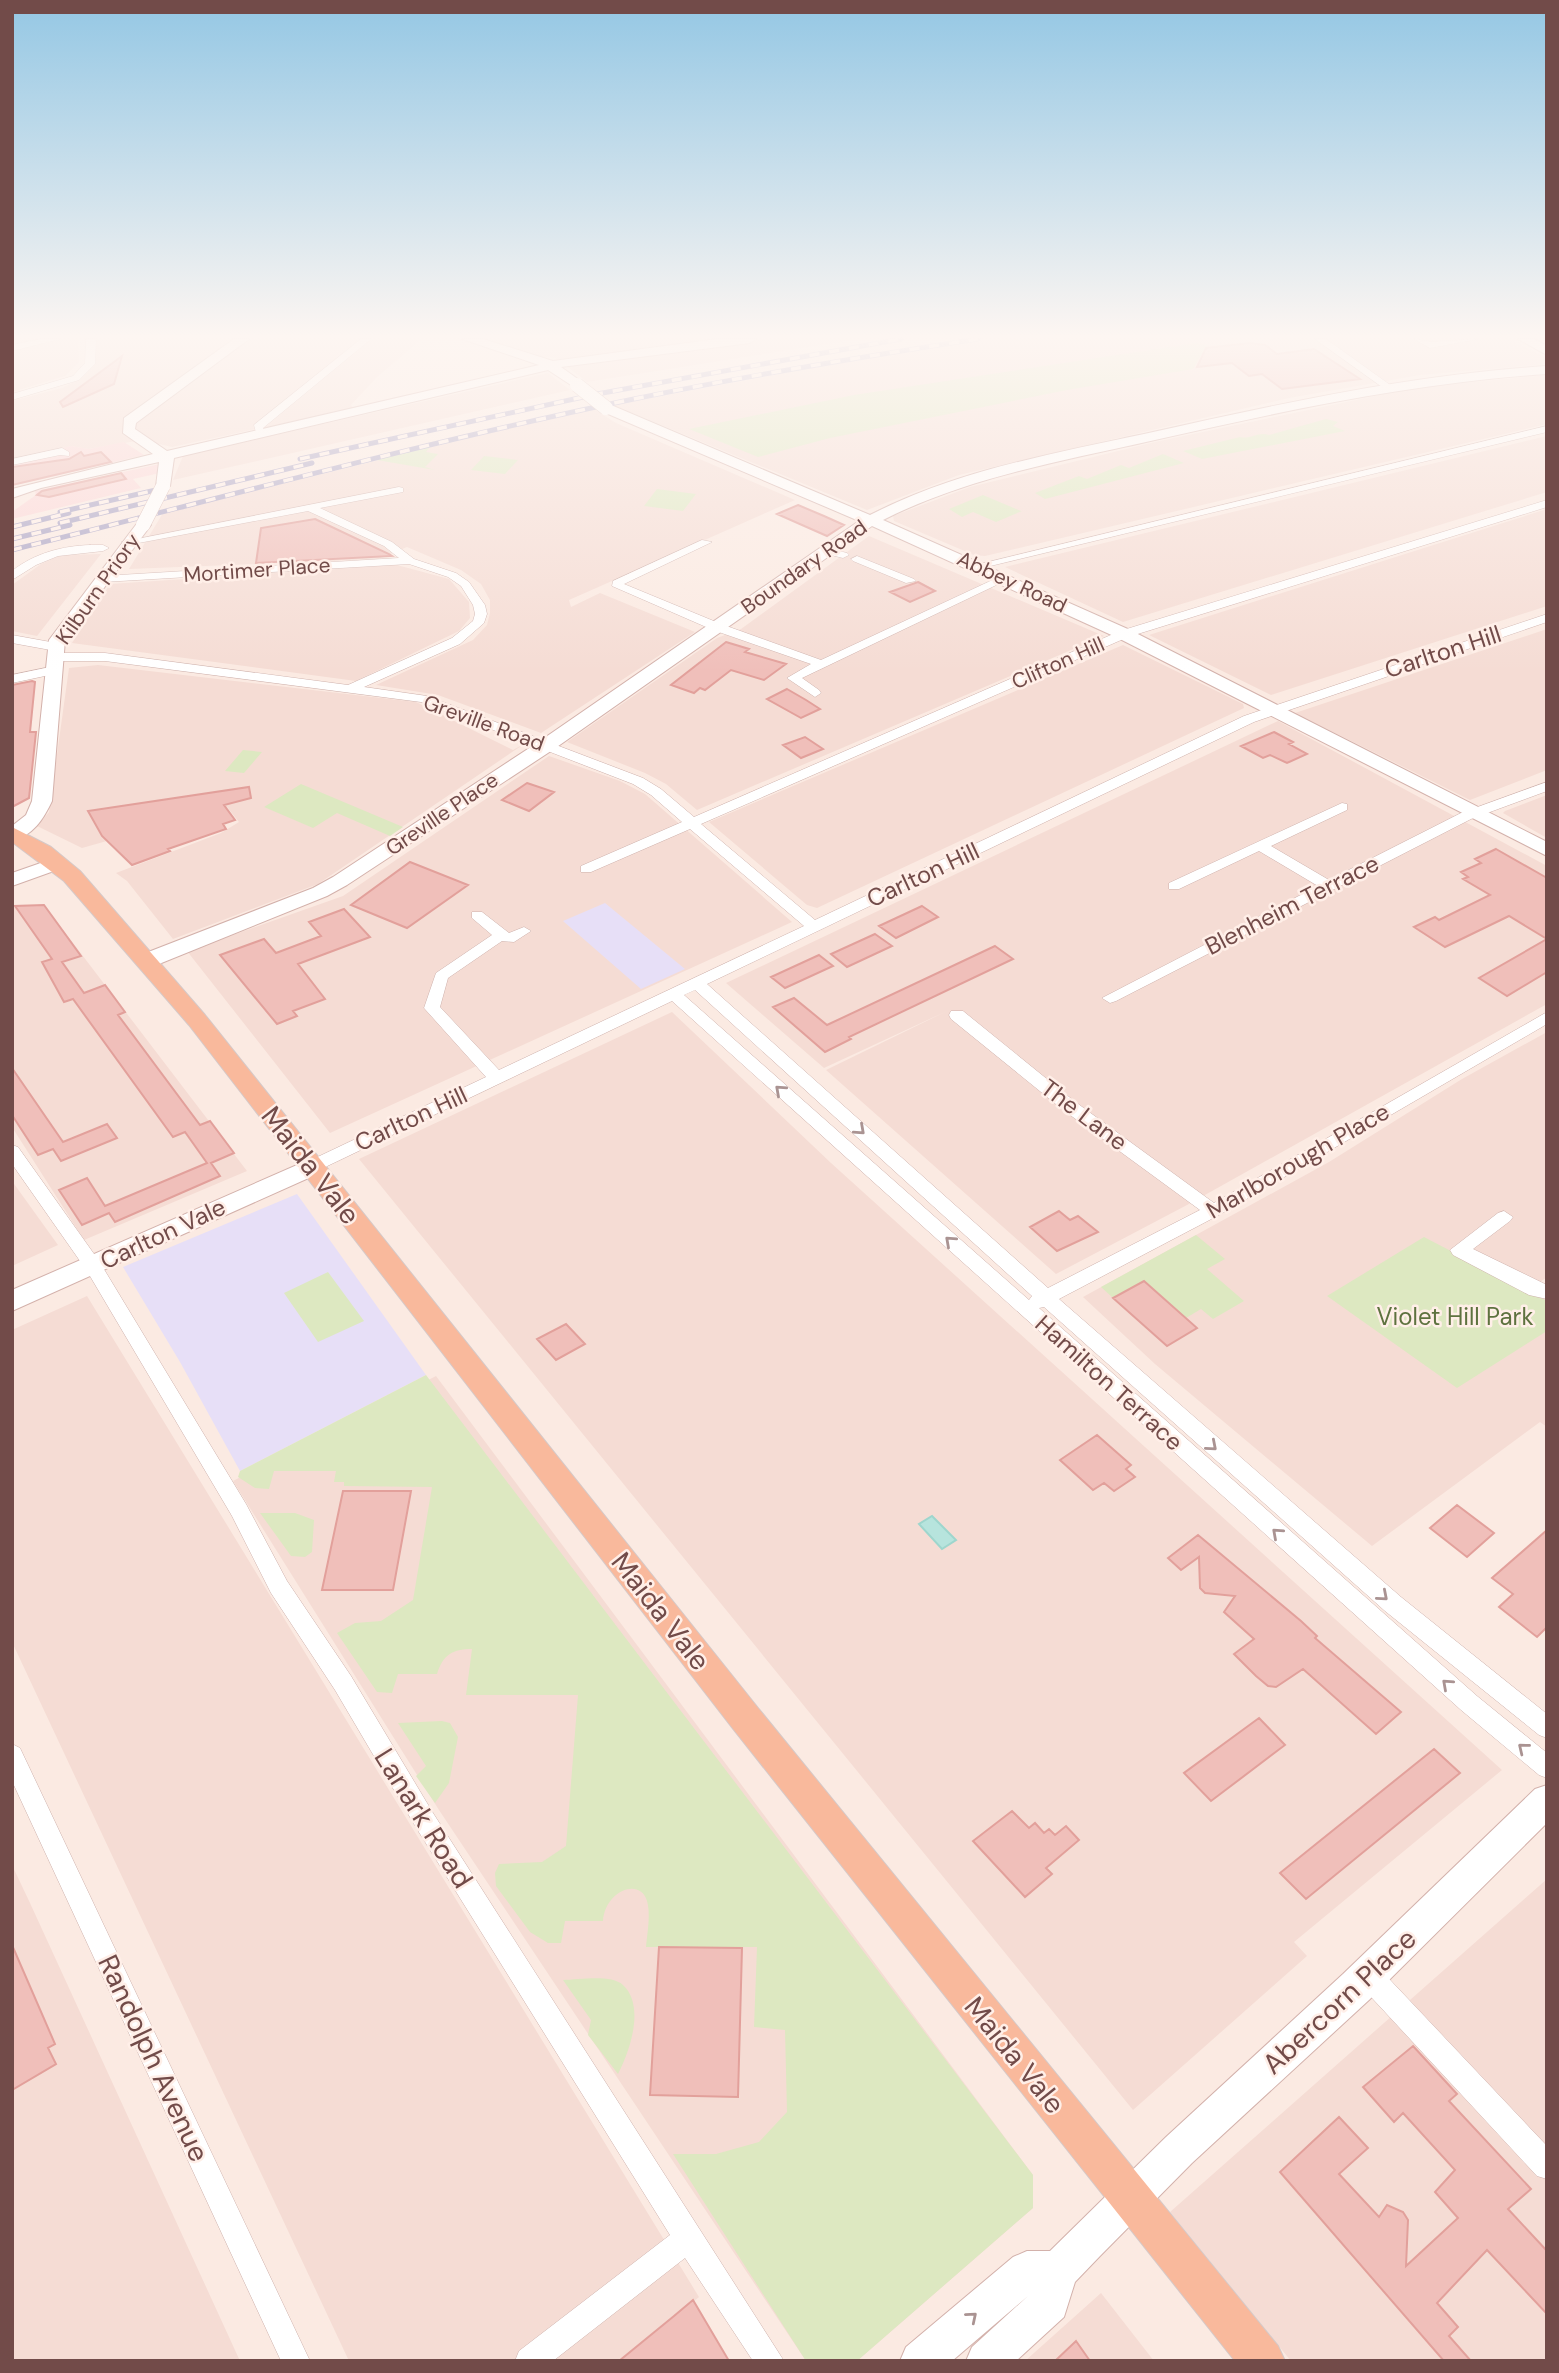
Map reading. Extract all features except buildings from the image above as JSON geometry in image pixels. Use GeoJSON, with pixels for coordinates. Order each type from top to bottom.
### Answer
{"type":"FeatureCollection","features":[{"type":"Feature","properties":{"kind":"main road","name":"Maida Vale"},"geometry":{"type":"LineString","coordinates":[[13,829],[58,863],[146,961],[313,1166],[746,1719],[1130,2199],[1264,2361]]}},
{"type":"Feature","properties":{"kind":"street"},"geometry":{"type":"LineString","coordinates":[[153,450],[163,456]]}},
{"type":"Feature","properties":{"kind":"street"},"geometry":{"type":"LineString","coordinates":[[12,495],[37,485],[192,450]]}},
{"type":"Feature","properties":{"kind":"street","name":"Abbey Road"},"geometry":{"type":"LineString","coordinates":[[705,450],[978,566],[1124,634],[1274,708],[1547,850]]}},
{"type":"Feature","properties":{"kind":"street","name":"Boundary Road"},"geometry":{"type":"LineString","coordinates":[[717,627],[835,553],[871,520],[916,498],[993,474],[1097,450]]}},
{"type":"Feature","properties":{"kind":"street"},"geometry":{"type":"LineString","coordinates":[[978,566],[1461,450]]}},
{"type":"Feature","properties":{"kind":"street"},"geometry":{"type":"LineString","coordinates":[[12,463],[62,451],[65,454]]}},
{"type":"Feature","properties":{"kind":"street","name":"Kilburn Priory"},"geometry":{"type":"LineString","coordinates":[[13,829],[34,818],[42,802],[57,640],[143,525],[163,486],[169,462],[163,456]]}},
{"type":"Feature","properties":{"kind":"street"},"geometry":{"type":"LineString","coordinates":[[128,542],[399,490]]}},
{"type":"Feature","properties":{"kind":"street","name":"Clifton Hill"},"geometry":{"type":"LineString","coordinates":[[586,869],[1124,634],[1547,503]]}},
{"type":"Feature","properties":{"kind":"street"},"geometry":{"type":"LineString","coordinates":[[311,508],[388,544],[410,561],[452,575],[465,584],[479,605],[481,614],[478,623],[456,641],[352,688]]}},
{"type":"Feature","properties":{"kind":"street"},"geometry":{"type":"LineString","coordinates":[[706,542],[617,583],[618,586],[717,627],[822,664]]}},
{"type":"Feature","properties":{"kind":"street"},"geometry":{"type":"LineString","coordinates":[[12,577],[42,556],[82,547],[103,548]]}},
{"type":"Feature","properties":{"kind":"street"},"geometry":{"type":"LineString","coordinates":[[857,559],[910,581]]}},
{"type":"Feature","properties":{"kind":"street","name":"Mortimer Place"},"geometry":{"type":"LineString","coordinates":[[103,579],[410,561]]}},
{"type":"Feature","properties":{"kind":"street"},"geometry":{"type":"LineString","coordinates":[[815,693],[793,678],[1005,578]]}},
{"type":"Feature","properties":{"kind":"street","name":"Carlton Hill"},"geometry":{"type":"LineString","coordinates":[[313,1166],[698,984],[813,926],[905,885],[1152,763],[1274,708],[1547,618]]}},
{"type":"Feature","properties":{"kind":"street","name":"Greville Place"},"geometry":{"type":"LineString","coordinates":[[146,961],[329,887],[547,745],[717,627]]}},
{"type":"Feature","properties":{"kind":"street"},"geometry":{"type":"LineString","coordinates":[[12,639],[55,658]]}},
{"type":"Feature","properties":{"kind":"street","name":"Greville Road"},"geometry":{"type":"LineString","coordinates":[[12,679],[55,658],[105,657],[352,688],[439,704],[638,781],[692,822],[813,926]]}},
{"type":"Feature","properties":{"kind":"street","name":"Blenheim Terrace"},"geometry":{"type":"LineString","coordinates":[[1110,998],[1475,812],[1547,786]]}},
{"type":"Feature","properties":{"kind":"street"},"geometry":{"type":"LineString","coordinates":[[1174,886],[1342,807]]}},
{"type":"Feature","properties":{"kind":"street"},"geometry":{"type":"LineString","coordinates":[[1259,845],[1328,886]]}},
{"type":"Feature","properties":{"kind":"street"},"geometry":{"type":"LineString","coordinates":[[12,880],[58,863]]}},
{"type":"Feature","properties":{"kind":"street"},"geometry":{"type":"LineString","coordinates":[[478,915],[509,939],[524,931]]}},
{"type":"Feature","properties":{"kind":"street"},"geometry":{"type":"LineString","coordinates":[[497,1078],[432,1008],[442,976],[502,935]]}},
{"type":"Feature","properties":{"kind":"street","name":"Hamilton Terrace"},"geometry":{"type":"LineString","coordinates":[[698,984],[1459,1695],[1547,1767]]}},
{"type":"Feature","properties":{"kind":"street","name":"Hamilton Terrace"},"geometry":{"type":"LineString","coordinates":[[675,995],[1393,1604],[1547,1728]]}},
{"type":"Feature","properties":{"kind":"street","name":"The Lane"},"geometry":{"type":"LineString","coordinates":[[957,1016],[1068,1105],[1213,1212]]}},
{"type":"Feature","properties":{"kind":"street","name":"Marlborough Place"},"geometry":{"type":"LineString","coordinates":[[1036,1302],[1213,1212],[1547,1017]]}},
{"type":"Feature","properties":{"kind":"street","name":"Lanark Road"},"geometry":{"type":"LineString","coordinates":[[12,1151],[93,1266],[239,1510],[279,1587],[343,1683],[425,1821],[688,2238],[770,2361]]}},
{"type":"Feature","properties":{"kind":"street","name":"Carlton Vale"},"geometry":{"type":"LineString","coordinates":[[12,1301],[313,1166]]}},
{"type":"Feature","properties":{"kind":"street"},"geometry":{"type":"LineString","coordinates":[[1504,1217],[1459,1250],[1536,1290],[1547,1292]]}},
{"type":"Feature","properties":{"kind":"street","name":"Randolph Avenue"},"geometry":{"type":"LineString","coordinates":[[12,1755],[296,2361]]}},
{"type":"Feature","properties":{"kind":"street","name":"Abercorn Place"},"geometry":{"type":"LineString","coordinates":[[1058,2270],[1179,2150],[1368,1975],[1547,1800]]}},
{"type":"Feature","properties":{"kind":"street"},"geometry":{"type":"LineString","coordinates":[[1368,1975],[1547,2166]]}},
{"type":"Feature","properties":{"kind":"street"},"geometry":{"type":"LineString","coordinates":[[529,2361],[688,2238]]}},
{"type":"Feature","properties":{"kind":"street"},"geometry":{"type":"LineString","coordinates":[[920,2361],[1027,2270],[1058,2270],[1050,2303],[986,2361]]}},
{"type":"Feature","properties":{"kind":"shaded area"},"geometry":{"type":"Polygon","coordinates":[[[12,450],[55,450],[12,460],[12,450]]]}},
{"type":"Feature","properties":{"kind":"shaded area"},"geometry":{"type":"Polygon","coordinates":[[[55,450],[136,450],[144,455],[12,486],[12,460],[55,450]]]}},
{"type":"Feature","properties":{"kind":"shaded area"},"geometry":{"type":"Polygon","coordinates":[[[211,450],[306,450],[173,480],[183,456],[211,450]]]}},
{"type":"Feature","properties":{"kind":"shaded area"},"geometry":{"type":"Polygon","coordinates":[[[421,450],[678,450],[795,500],[569,600],[571,607],[600,593],[695,632],[541,733],[438,695],[376,685],[473,640],[487,625],[490,600],[481,584],[461,570],[407,547],[378,559],[129,569],[163,513],[421,450]]]}},
{"type":"Feature","properties":{"kind":"shaded area"},"geometry":{"type":"Polygon","coordinates":[[[721,450],[1067,450],[959,475],[867,510],[721,450]]]}},
{"type":"Feature","properties":{"kind":"shaded area"},"geometry":{"type":"Polygon","coordinates":[[[1123,450],[1437,450],[985,556],[974,555],[894,521],[893,516],[970,487],[1123,450]]]}},
{"type":"Feature","properties":{"kind":"shaded area"},"geometry":{"type":"Polygon","coordinates":[[[1490,450],[1547,450],[1547,492],[1123,622],[1005,567],[1490,450]]]}},
{"type":"Feature","properties":{"kind":"shaded area"},"geometry":{"type":"Polygon","coordinates":[[[160,464],[160,473],[133,479],[141,488],[12,519],[12,512],[36,495],[35,491],[160,464]]]}},
{"type":"Feature","properties":{"kind":"shaded area"},"geometry":{"type":"Polygon","coordinates":[[[1547,509],[1547,606],[1271,695],[1149,635],[1547,509]]]}},
{"type":"Feature","properties":{"kind":"shaded area"},"geometry":{"type":"Polygon","coordinates":[[[869,536],[1104,636],[697,810],[666,784],[645,773],[567,742],[717,638],[741,629],[869,536]]]}},
{"type":"Feature","properties":{"kind":"shaded area"},"geometry":{"type":"Polygon","coordinates":[[[101,554],[37,636],[12,631],[12,585],[41,564],[61,555],[101,554]]]}},
{"type":"Feature","properties":{"kind":"shaded area"},"geometry":{"type":"Polygon","coordinates":[[[397,565],[449,579],[469,602],[470,618],[459,631],[356,681],[72,643],[110,584],[397,565]]]}},
{"type":"Feature","properties":{"kind":"shaded area"},"geometry":{"type":"Polygon","coordinates":[[[1547,629],[1547,770],[1470,800],[1295,713],[1547,629]]]}},
{"type":"Feature","properties":{"kind":"shaded area"},"geometry":{"type":"Polygon","coordinates":[[[1123,645],[1243,704],[1244,708],[817,908],[807,905],[709,822],[1123,645]]]}},
{"type":"Feature","properties":{"kind":"shaded area"},"geometry":{"type":"Polygon","coordinates":[[[98,665],[416,702],[513,750],[524,744],[318,884],[173,939],[127,881],[116,873],[221,833],[239,822],[227,807],[82,848],[37,826],[49,812],[69,668],[98,665]]]}},
{"type":"Feature","properties":{"kind":"shaded area"},"geometry":{"type":"Polygon","coordinates":[[[1278,721],[1547,866],[1547,1004],[1187,1205],[1056,1274],[826,1070],[947,1011],[824,1068],[726,983],[1278,721]]]}},
{"type":"Feature","properties":{"kind":"shaded area"},"geometry":{"type":"Polygon","coordinates":[[[549,756],[620,781],[645,794],[792,922],[330,1133],[187,951],[343,896],[549,756]]]}},
{"type":"Feature","properties":{"kind":"shaded area"},"geometry":{"type":"Polygon","coordinates":[[[1547,795],[1547,838],[1503,813],[1505,811],[1547,795]]]}},
{"type":"Feature","properties":{"kind":"shaded area"},"geometry":{"type":"Polygon","coordinates":[[[605,903],[685,969],[641,989],[563,921],[605,903]]]}},
{"type":"Feature","properties":{"kind":"shaded area"},"geometry":{"type":"Polygon","coordinates":[[[44,905],[247,1171],[84,1240],[12,1127],[12,906],[44,905]]]}},
{"type":"Feature","properties":{"kind":"shaded area"},"geometry":{"type":"Polygon","coordinates":[[[672,1012],[831,1163],[1502,1770],[1294,1942],[1307,1956],[1133,2110],[359,1159],[672,1012]]]}},
{"type":"Feature","properties":{"kind":"shaded area"},"geometry":{"type":"Polygon","coordinates":[[[1547,1032],[1547,1277],[1536,1285],[1547,1294],[1547,1427],[1540,1422],[1372,1546],[1155,1364],[1083,1297],[1329,1162],[1462,1079],[1547,1032]]]}},
{"type":"Feature","properties":{"kind":"shaded area"},"geometry":{"type":"Polygon","coordinates":[[[12,1181],[58,1245],[12,1266],[12,1181]]]}},
{"type":"Feature","properties":{"kind":"shaded area"},"geometry":{"type":"Polygon","coordinates":[[[297,1194],[426,1375],[240,1471],[180,1362],[123,1267],[297,1194]]]}},
{"type":"Feature","properties":{"kind":"shaded area"},"geometry":{"type":"Polygon","coordinates":[[[87,1296],[699,2297],[620,2361],[349,2361],[12,1642],[12,1330],[87,1296]]]}},
{"type":"Feature","properties":{"kind":"shaded area"},"geometry":{"type":"Polygon","coordinates":[[[436,1376],[1033,2175],[1033,2208],[857,2361],[806,2361],[439,1810],[233,1481],[436,1376]]]}},
{"type":"Feature","properties":{"kind":"shaded area"},"geometry":{"type":"Polygon","coordinates":[[[12,1865],[30,1903],[240,2361],[12,2361],[12,1865]]]}},
{"type":"Feature","properties":{"kind":"shaded area"},"geometry":{"type":"Polygon","coordinates":[[[1547,1879],[1547,2361],[1291,2361],[1170,2212],[1547,1879]]]}},
{"type":"Feature","properties":{"kind":"shaded area"},"geometry":{"type":"Polygon","coordinates":[[[1101,2293],[1154,2361],[1025,2361],[1101,2293]]]}},
{"type":"Feature","properties":{"kind":"green space"},"geometry":{"type":"Polygon","coordinates":[[[407,450],[428,450],[426,452],[438,454],[425,467],[435,470],[371,459],[407,450]]]}},
{"type":"Feature","properties":{"kind":"green space"},"geometry":{"type":"Polygon","coordinates":[[[740,450],[786,450],[758,457],[740,450]]]}},
{"type":"Feature","properties":{"kind":"green space"},"geometry":{"type":"Polygon","coordinates":[[[1188,450],[1249,450],[1202,459],[1183,451],[1188,450]]]}},
{"type":"Feature","properties":{"kind":"green space"},"geometry":{"type":"Polygon","coordinates":[[[1163,454],[1184,463],[1045,499],[1035,493],[1079,476],[1087,479],[1121,465],[1129,468],[1163,454]]]}},
{"type":"Feature","properties":{"kind":"green space"},"geometry":{"type":"Polygon","coordinates":[[[484,456],[518,460],[505,474],[471,470],[484,456]]]}},
{"type":"Feature","properties":{"kind":"green space"},"geometry":{"type":"Polygon","coordinates":[[[657,489],[696,494],[683,511],[644,506],[657,489]]]}},
{"type":"Feature","properties":{"kind":"green space"},"geometry":{"type":"Polygon","coordinates":[[[983,495],[1022,511],[996,522],[973,512],[962,517],[949,509],[983,495]]]}},
{"type":"Feature","properties":{"kind":"green space"},"geometry":{"type":"Polygon","coordinates":[[[243,750],[262,752],[244,773],[225,771],[243,750]]]}},
{"type":"Feature","properties":{"kind":"green space"},"geometry":{"type":"Polygon","coordinates":[[[301,784],[403,827],[390,836],[337,813],[313,828],[264,807],[301,784]]]}},
{"type":"Feature","properties":{"kind":"green space"},"geometry":{"type":"Polygon","coordinates":[[[1196,1235],[1225,1259],[1207,1269],[1244,1301],[1213,1319],[1201,1309],[1186,1318],[1144,1281],[1113,1298],[1101,1287],[1196,1235]]]}},
{"type":"Feature","properties":{"kind":"green space","name":"Violet Hill Park"},"geometry":{"type":"Polygon","coordinates":[[[1424,1237],[1547,1301],[1547,1331],[1457,1388],[1327,1296],[1424,1237]]]}},
{"type":"Feature","properties":{"kind":"green space"},"geometry":{"type":"Polygon","coordinates":[[[328,1272],[364,1321],[318,1342],[284,1293],[328,1272]]]}},
{"type":"Feature","properties":{"kind":"green space"},"geometry":{"type":"Polygon","coordinates":[[[426,1375],[1033,2175],[1033,2208],[857,2361],[806,2361],[673,2154],[716,2154],[759,2142],[787,2112],[785,2030],[754,2027],[757,1947],[646,1947],[649,1918],[647,1901],[643,1894],[631,1889],[616,1895],[605,1911],[603,1921],[565,1921],[561,1943],[548,1943],[530,1932],[496,1886],[495,1873],[499,1864],[542,1862],[566,1846],[578,1695],[466,1695],[472,1649],[449,1654],[437,1674],[398,1674],[392,1693],[377,1692],[337,1633],[355,1623],[381,1621],[413,1600],[432,1487],[344,1486],[344,1482],[334,1482],[336,1471],[274,1471],[269,1489],[255,1488],[238,1477],[240,1471],[426,1375]]]}},
{"type":"Feature","properties":{"kind":"green space"},"geometry":{"type":"Polygon","coordinates":[[[260,1513],[295,1513],[314,1520],[312,1552],[305,1557],[291,1556],[260,1513]]]}},
{"type":"Feature","properties":{"kind":"green space"},"geometry":{"type":"Polygon","coordinates":[[[398,1723],[450,1723],[458,1737],[449,1783],[435,1803],[416,1776],[426,1766],[398,1723]]]}},
{"type":"Feature","properties":{"kind":"green space"},"geometry":{"type":"Polygon","coordinates":[[[563,1980],[611,1980],[623,1985],[630,1994],[633,2030],[618,2074],[588,2035],[591,2020],[563,1980]]]}},
{"type":"Feature","properties":{"kind":"water"},"geometry":{"type":"Polygon","coordinates":[[[932,1516],[956,1540],[942,1549],[919,1524],[932,1516]]]}},
{"type":"Feature","properties":{"kind":"railway"},"geometry":{"type":"LineString","coordinates":[[300,459],[342,450]]}},
{"type":"Feature","properties":{"kind":"railway"},"geometry":{"type":"LineString","coordinates":[[12,550],[411,450]]}},
{"type":"Feature","properties":{"kind":"railway"},"geometry":{"type":"LineString","coordinates":[[60,523],[312,463]]}},
{"type":"Feature","properties":{"kind":"railway"},"geometry":{"type":"LineString","coordinates":[[60,512],[156,490]]}},
{"type":"Feature","properties":{"kind":"railway"},"geometry":{"type":"LineString","coordinates":[[12,527],[69,513]]}},
{"type":"Feature","properties":{"kind":"railway"},"geometry":{"type":"LineString","coordinates":[[12,539],[70,525]]}}]}
